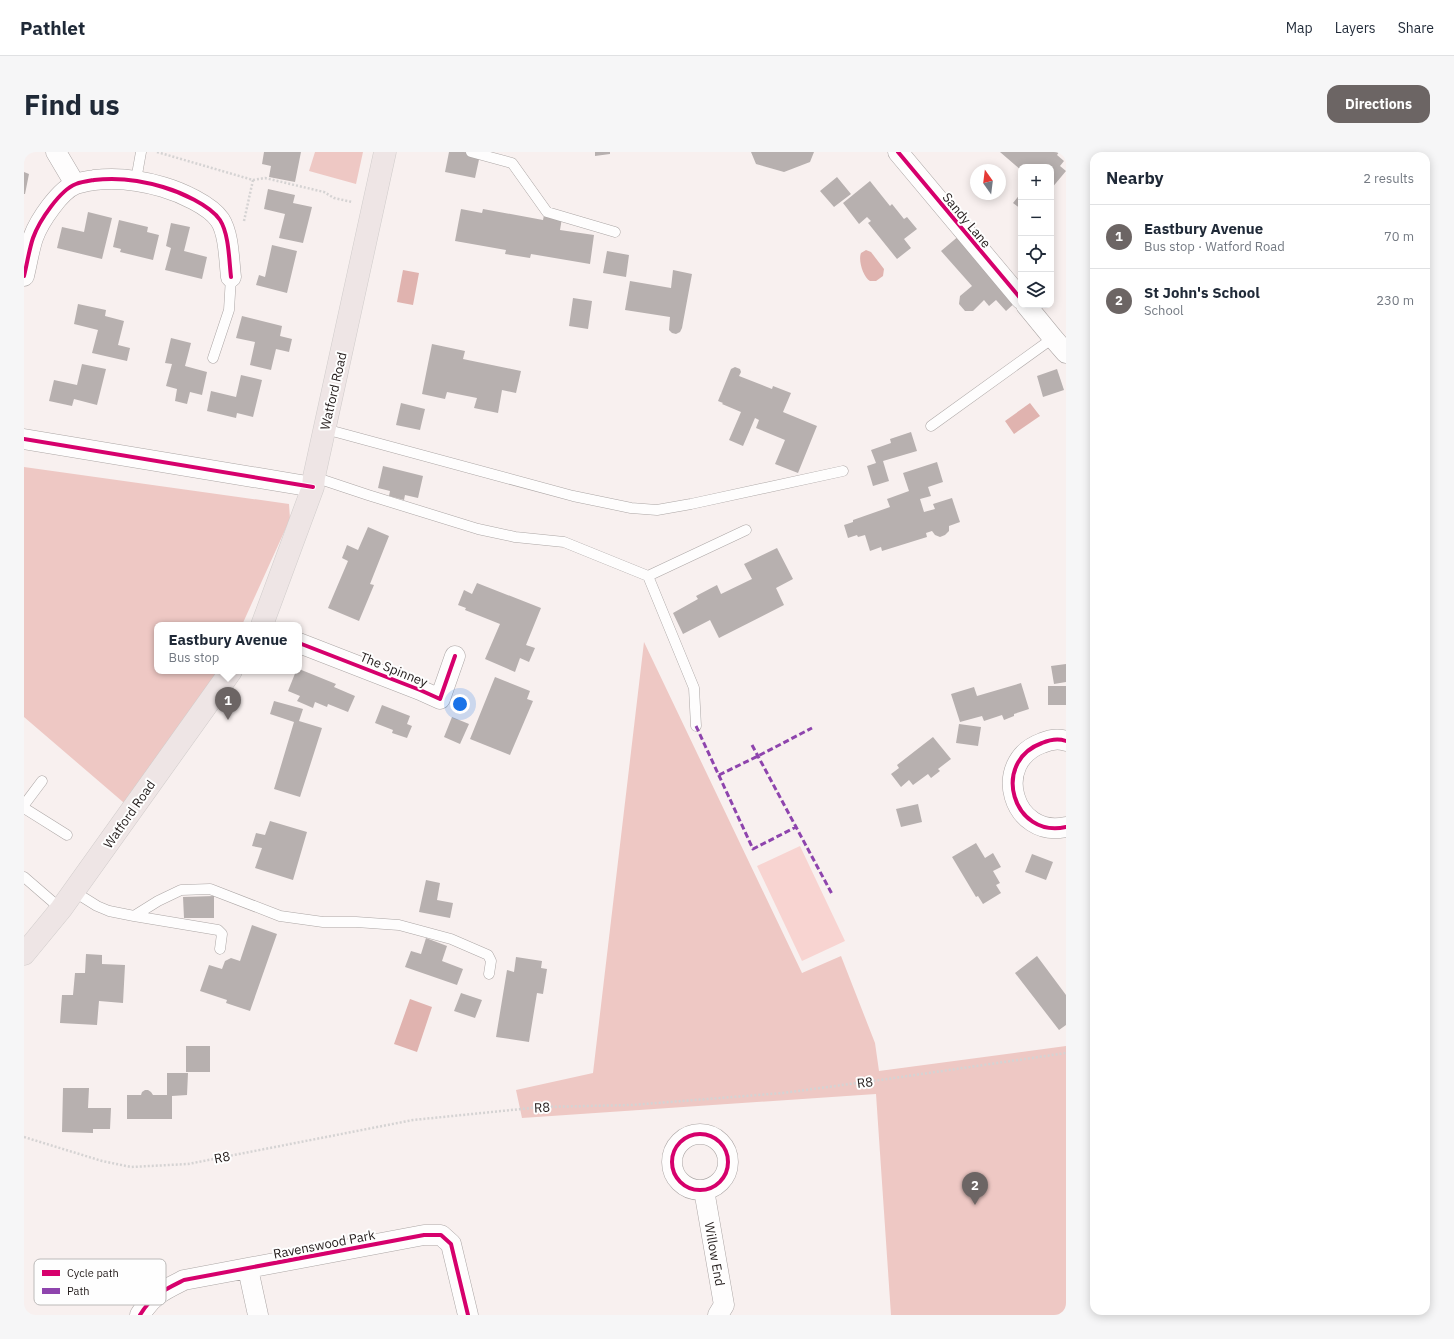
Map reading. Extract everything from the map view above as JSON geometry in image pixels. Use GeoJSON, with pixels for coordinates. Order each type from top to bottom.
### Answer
{"type":"FeatureCollection","features":[{"type":"Feature","properties":{"kind":"main road","name":"Watford Road"},"geometry":{"type":"LineString","coordinates":[[263,622],[313,482],[385,152]]}},
{"type":"Feature","properties":{"kind":"main road","name":"Watford Road"},"geometry":{"type":"LineString","coordinates":[[24,954],[61,910],[229,674]]}},
{"type":"Feature","properties":{"kind":"street"},"geometry":{"type":"LineString","coordinates":[[56,152],[75,184]]}},
{"type":"Feature","properties":{"kind":"street","name":"Sandy Lane"},"geometry":{"type":"LineString","coordinates":[[898,152],[1018,295]]}},
{"type":"Feature","properties":{"kind":"street"},"geometry":{"type":"LineString","coordinates":[[24,276],[33,238],[49,209],[60,196],[75,184],[107,178],[136,180],[173,190],[204,205],[220,220],[227,243],[231,277]]}},
{"type":"Feature","properties":{"kind":"street"},"geometry":{"type":"LineString","coordinates":[[1028,308],[1066,353]]}},
{"type":"Feature","properties":{"kind":"street"},"geometry":{"type":"LineString","coordinates":[[24,439],[313,482]]}},
{"type":"Feature","properties":{"kind":"street","name":"The Spinney"},"geometry":{"type":"LineString","coordinates":[[302,644],[440,699],[455,656]]}},
{"type":"Feature","properties":{"kind":"street"},"geometry":{"type":"LineString","coordinates":[[1066,741],[1048,740],[1034,745],[1023,755],[1015,767],[1012,782],[1014,797],[1020,810],[1031,820],[1044,827],[1066,827]]}},
{"type":"Feature","properties":{"kind":"street","name":"Willow End"},"geometry":{"type":"LineString","coordinates":[[704,1190],[724,1305],[718,1315]]}},
{"type":"Feature","properties":{"kind":"street","name":"Ravenswood Park"},"geometry":{"type":"LineString","coordinates":[[166,1289],[184,1280],[424,1235],[441,1235],[451,1244],[468,1315]]}},
{"type":"Feature","properties":{"kind":"street"},"geometry":{"type":"LineString","coordinates":[[248,1269],[258,1315]]}},
{"type":"Feature","properties":{"kind":"street","name":"Ravenswood Park"},"geometry":{"type":"LineString","coordinates":[[140,1315],[146,1305]]}},
{"type":"Feature","properties":{"kind":"lane"},"geometry":{"type":"LineString","coordinates":[[136,180],[141,152]]}},
{"type":"Feature","properties":{"kind":"lane"},"geometry":{"type":"LineString","coordinates":[[472,152],[512,163],[547,212],[615,232]]}},
{"type":"Feature","properties":{"kind":"lane"},"geometry":{"type":"LineString","coordinates":[[213,358],[229,310],[231,277]]}},
{"type":"Feature","properties":{"kind":"lane"},"geometry":{"type":"LineString","coordinates":[[931,426],[1053,338]]}},
{"type":"Feature","properties":{"kind":"lane"},"geometry":{"type":"LineString","coordinates":[[325,429],[573,496],[631,508],[657,510],[843,471]]}},
{"type":"Feature","properties":{"kind":"lane"},"geometry":{"type":"LineString","coordinates":[[313,482],[478,529],[515,537],[564,542],[648,576],[694,688],[696,726]]}},
{"type":"Feature","properties":{"kind":"lane"},"geometry":{"type":"LineString","coordinates":[[648,576],[746,530]]}},
{"type":"Feature","properties":{"kind":"lane"},"geometry":{"type":"LineString","coordinates":[[42,781],[24,806],[67,835]]}},
{"type":"Feature","properties":{"kind":"lane"},"geometry":{"type":"LineString","coordinates":[[24,877],[61,910]]}},
{"type":"Feature","properties":{"kind":"lane"},"geometry":{"type":"LineString","coordinates":[[134,916],[158,901],[181,890],[210,889],[280,916],[323,922],[356,922],[399,925],[451,939],[488,955],[491,961],[489,974]]}},
{"type":"Feature","properties":{"kind":"lane"},"geometry":{"type":"LineString","coordinates":[[74,891],[103,908],[134,916],[218,930],[222,934],[220,949]]}},
{"type":"Feature","properties":{"kind":"path"},"geometry":{"type":"LineString","coordinates":[[156,152],[253,180],[265,178],[324,192],[334,198],[374,207]]}},
{"type":"Feature","properties":{"kind":"path"},"geometry":{"type":"LineString","coordinates":[[223,228],[242,227],[253,180]]}},
{"type":"Feature","properties":{"kind":"shaded area"},"geometry":{"type":"Polygon","coordinates":[[[315,152],[363,152],[356,184],[309,171],[315,152]]]}},
{"type":"Feature","properties":{"kind":"shaded area"},"geometry":{"type":"Polygon","coordinates":[[[866,250],[871,252],[884,269],[883,276],[876,281],[870,281],[867,279],[862,268],[860,256],[861,253],[866,250]]]}},
{"type":"Feature","properties":{"kind":"shaded area"},"geometry":{"type":"Polygon","coordinates":[[[403,270],[419,273],[413,305],[397,302],[403,270]]]}},
{"type":"Feature","properties":{"kind":"shaded area"},"geometry":{"type":"Polygon","coordinates":[[[1030,403],[1040,416],[1014,434],[1005,421],[1030,403]]]}},
{"type":"Feature","properties":{"kind":"shaded area"},"geometry":{"type":"Polygon","coordinates":[[[24,467],[289,504],[290,519],[243,622],[154,622],[154,674],[215,674],[180,739],[129,809],[123,802],[24,717],[24,467]]]}},
{"type":"Feature","properties":{"kind":"shaded area"},"geometry":{"type":"Polygon","coordinates":[[[644,642],[802,973],[841,956],[875,1043],[879,1071],[1066,1046],[1066,1315],[891,1315],[876,1094],[522,1118],[516,1090],[593,1073],[644,642]]]}},
{"type":"Feature","properties":{"kind":"shaded area"},"geometry":{"type":"Polygon","coordinates":[[[800,846],[845,941],[802,961],[757,866],[800,846]]]}},
{"type":"Feature","properties":{"kind":"shaded area"},"geometry":{"type":"Polygon","coordinates":[[[410,999],[432,1007],[417,1052],[394,1044],[410,999]]]}},
{"type":"Feature","properties":{"kind":"building"},"geometry":{"type":"Polygon","coordinates":[[[264,152],[301,152],[295,182],[269,177],[271,166],[262,164],[264,152]]]}},
{"type":"Feature","properties":{"kind":"building"},"geometry":{"type":"Polygon","coordinates":[[[449,152],[464,152],[480,155],[475,178],[445,172],[449,152]]]}},
{"type":"Feature","properties":{"kind":"building"},"geometry":{"type":"Polygon","coordinates":[[[595,152],[610,152],[610,154],[595,156],[595,152]]]}},
{"type":"Feature","properties":{"kind":"building"},"geometry":{"type":"Polygon","coordinates":[[[751,152],[814,152],[810,162],[784,172],[756,164],[751,152]]]}},
{"type":"Feature","properties":{"kind":"building"},"geometry":{"type":"Polygon","coordinates":[[[1000,152],[1059,152],[1057,155],[1064,161],[1060,166],[1066,171],[1054,185],[1054,164],[1018,164],[1018,167],[1000,152]]]}},
{"type":"Feature","properties":{"kind":"building"},"geometry":{"type":"Polygon","coordinates":[[[24,172],[29,174],[25,194],[24,194],[24,172]]]}},
{"type":"Feature","properties":{"kind":"building"},"geometry":{"type":"Polygon","coordinates":[[[837,177],[851,194],[834,207],[820,191],[837,177]]]}},
{"type":"Feature","properties":{"kind":"building"},"geometry":{"type":"Polygon","coordinates":[[[870,181],[890,206],[892,204],[904,219],[907,217],[917,229],[904,239],[911,248],[897,259],[868,223],[871,221],[867,217],[859,224],[843,203],[870,181]]]}},
{"type":"Feature","properties":{"kind":"building"},"geometry":{"type":"Polygon","coordinates":[[[268,189],[295,195],[293,203],[312,207],[303,243],[279,238],[285,214],[264,209],[268,189]]]}},
{"type":"Feature","properties":{"kind":"building"},"geometry":{"type":"Polygon","coordinates":[[[1018,197],[1018,207],[1013,203],[1018,197]]]}},
{"type":"Feature","properties":{"kind":"building"},"geometry":{"type":"Polygon","coordinates":[[[461,209],[482,213],[483,209],[543,220],[544,215],[562,218],[560,230],[594,235],[590,264],[531,254],[530,258],[505,254],[506,250],[455,241],[461,209]]]}},
{"type":"Feature","properties":{"kind":"building"},"geometry":{"type":"Polygon","coordinates":[[[88,212],[112,218],[102,259],[57,248],[62,227],[84,232],[88,212]]]}},
{"type":"Feature","properties":{"kind":"building"},"geometry":{"type":"Polygon","coordinates":[[[119,220],[148,227],[147,232],[159,235],[153,260],[120,252],[121,249],[113,247],[119,220]]]}},
{"type":"Feature","properties":{"kind":"building"},"geometry":{"type":"Polygon","coordinates":[[[171,223],[190,227],[184,251],[207,257],[202,279],[165,270],[171,248],[166,246],[171,223]]]}},
{"type":"Feature","properties":{"kind":"building"},"geometry":{"type":"Polygon","coordinates":[[[960,235],[1017,301],[1006,311],[996,300],[989,306],[984,300],[973,311],[965,311],[959,304],[960,296],[972,286],[941,251],[960,235]]]}},
{"type":"Feature","properties":{"kind":"building"},"geometry":{"type":"Polygon","coordinates":[[[272,245],[297,251],[287,293],[256,285],[259,275],[265,277],[272,245]]]}},
{"type":"Feature","properties":{"kind":"building"},"geometry":{"type":"Polygon","coordinates":[[[607,251],[629,255],[626,277],[603,273],[607,251]]]}},
{"type":"Feature","properties":{"kind":"building"},"geometry":{"type":"Polygon","coordinates":[[[673,270],[692,274],[682,328],[680,332],[676,334],[669,330],[670,317],[625,310],[630,281],[671,288],[673,270]]]}},
{"type":"Feature","properties":{"kind":"building"},"geometry":{"type":"Polygon","coordinates":[[[573,298],[592,301],[588,329],[569,326],[573,298]]]}},
{"type":"Feature","properties":{"kind":"building"},"geometry":{"type":"Polygon","coordinates":[[[78,304],[106,310],[105,316],[124,321],[118,345],[130,348],[127,361],[92,353],[98,330],[74,324],[78,304]]]}},
{"type":"Feature","properties":{"kind":"building"},"geometry":{"type":"Polygon","coordinates":[[[242,316],[282,326],[280,336],[292,339],[289,352],[276,349],[271,370],[250,365],[255,342],[236,338],[242,316]]]}},
{"type":"Feature","properties":{"kind":"building"},"geometry":{"type":"Polygon","coordinates":[[[171,338],[191,343],[185,366],[207,372],[202,395],[190,392],[187,404],[175,401],[177,389],[166,386],[172,364],[165,363],[171,338]]]}},
{"type":"Feature","properties":{"kind":"building"},"geometry":{"type":"Polygon","coordinates":[[[432,344],[465,351],[463,359],[521,371],[516,393],[502,390],[498,413],[474,408],[477,398],[447,392],[445,399],[422,394],[432,344]]]}},
{"type":"Feature","properties":{"kind":"building"},"geometry":{"type":"Polygon","coordinates":[[[82,364],[106,369],[97,405],[74,399],[72,406],[49,401],[54,380],[77,385],[82,364]]]}},
{"type":"Feature","properties":{"kind":"building"},"geometry":{"type":"Polygon","coordinates":[[[735,367],[740,369],[741,372],[739,376],[772,389],[773,386],[791,393],[783,412],[817,426],[798,473],[775,464],[785,440],[756,428],[759,420],[755,418],[743,446],[729,440],[741,412],[718,401],[731,369],[735,367]]]}},
{"type":"Feature","properties":{"kind":"building"},"geometry":{"type":"Polygon","coordinates":[[[1057,369],[1064,390],[1043,397],[1037,376],[1057,369]]]}},
{"type":"Feature","properties":{"kind":"building"},"geometry":{"type":"Polygon","coordinates":[[[241,375],[262,380],[253,417],[237,413],[236,418],[207,411],[211,391],[236,397],[241,375]]]}},
{"type":"Feature","properties":{"kind":"building"},"geometry":{"type":"Polygon","coordinates":[[[401,403],[425,409],[420,430],[396,425],[401,403]]]}},
{"type":"Feature","properties":{"kind":"building"},"geometry":{"type":"Polygon","coordinates":[[[911,432],[917,451],[883,461],[889,481],[873,486],[867,466],[876,463],[871,450],[891,443],[890,439],[911,432]]]}},
{"type":"Feature","properties":{"kind":"building"},"geometry":{"type":"Polygon","coordinates":[[[937,462],[943,482],[928,487],[931,496],[920,499],[924,512],[935,509],[933,504],[952,498],[960,522],[949,526],[949,531],[945,535],[940,537],[935,535],[932,531],[926,533],[927,537],[882,551],[881,547],[870,551],[865,535],[858,537],[857,535],[848,538],[844,525],[853,522],[853,520],[890,507],[887,499],[909,491],[903,473],[937,462]]]}},
{"type":"Feature","properties":{"kind":"building"},"geometry":{"type":"Polygon","coordinates":[[[383,466],[423,476],[418,498],[405,495],[404,500],[389,496],[390,491],[378,488],[383,466]]]}},
{"type":"Feature","properties":{"kind":"building"},"geometry":{"type":"Polygon","coordinates":[[[368,527],[389,536],[370,584],[374,585],[359,621],[328,608],[348,561],[342,558],[347,545],[358,550],[368,527]]]}},
{"type":"Feature","properties":{"kind":"building"},"geometry":{"type":"Polygon","coordinates":[[[777,548],[793,579],[776,588],[784,605],[719,638],[710,620],[683,634],[673,613],[698,599],[696,596],[717,585],[721,594],[752,579],[744,564],[777,548]]]}},
{"type":"Feature","properties":{"kind":"building"},"geometry":{"type":"Polygon","coordinates":[[[477,583],[541,608],[526,645],[535,648],[529,662],[520,658],[515,672],[485,659],[500,624],[465,610],[466,608],[458,605],[464,590],[472,594],[477,583]]]}},
{"type":"Feature","properties":{"kind":"building"},"geometry":{"type":"Polygon","coordinates":[[[1066,664],[1066,682],[1054,684],[1051,666],[1066,664]]]}},
{"type":"Feature","properties":{"kind":"building"},"geometry":{"type":"Polygon","coordinates":[[[302,670],[336,684],[334,687],[355,696],[348,712],[328,704],[327,707],[315,702],[313,708],[297,701],[300,696],[288,691],[295,674],[302,674],[302,670]]]}},
{"type":"Feature","properties":{"kind":"building"},"geometry":{"type":"Polygon","coordinates":[[[495,677],[530,691],[527,699],[533,701],[510,755],[470,739],[495,677]]]}},
{"type":"Feature","properties":{"kind":"building"},"geometry":{"type":"Polygon","coordinates":[[[1021,683],[1029,709],[1014,714],[1014,716],[1004,720],[1002,715],[984,721],[982,716],[960,722],[951,694],[974,687],[977,696],[1021,683]]]}},
{"type":"Feature","properties":{"kind":"building"},"geometry":{"type":"Polygon","coordinates":[[[1048,686],[1066,686],[1066,705],[1048,705],[1048,686]]]}},
{"type":"Feature","properties":{"kind":"building"},"geometry":{"type":"Polygon","coordinates":[[[274,701],[303,709],[299,721],[322,728],[300,797],[274,789],[294,722],[270,714],[274,701]]]}},
{"type":"Feature","properties":{"kind":"building"},"geometry":{"type":"Polygon","coordinates":[[[382,705],[410,716],[407,724],[412,726],[407,738],[392,733],[393,730],[375,723],[382,705]]]}},
{"type":"Feature","properties":{"kind":"building"},"geometry":{"type":"Polygon","coordinates":[[[452,717],[469,724],[460,744],[444,737],[452,717]]]}},
{"type":"Feature","properties":{"kind":"building"},"geometry":{"type":"Polygon","coordinates":[[[959,724],[981,727],[978,746],[956,743],[959,724]]]}},
{"type":"Feature","properties":{"kind":"building"},"geometry":{"type":"Polygon","coordinates":[[[933,737],[951,759],[938,769],[940,771],[931,778],[928,774],[913,785],[909,780],[901,787],[891,774],[899,768],[897,765],[933,737]]]}},
{"type":"Feature","properties":{"kind":"building"},"geometry":{"type":"Polygon","coordinates":[[[918,804],[922,822],[901,827],[896,809],[918,804]]]}},
{"type":"Feature","properties":{"kind":"building"},"geometry":{"type":"Polygon","coordinates":[[[270,821],[307,832],[293,880],[255,868],[262,848],[252,846],[256,833],[265,835],[270,821]]]}},
{"type":"Feature","properties":{"kind":"building"},"geometry":{"type":"Polygon","coordinates":[[[976,843],[985,858],[993,853],[1001,867],[993,871],[1000,883],[996,885],[1001,893],[983,904],[978,896],[976,897],[952,857],[976,843]]]}},
{"type":"Feature","properties":{"kind":"building"},"geometry":{"type":"Polygon","coordinates":[[[1032,854],[1053,862],[1046,880],[1025,872],[1032,854]]]}},
{"type":"Feature","properties":{"kind":"building"},"geometry":{"type":"Polygon","coordinates":[[[426,880],[440,883],[437,900],[453,903],[450,918],[419,912],[426,880]]]}},
{"type":"Feature","properties":{"kind":"building"},"geometry":{"type":"Polygon","coordinates":[[[214,896],[214,918],[184,918],[183,897],[214,896]]]}},
{"type":"Feature","properties":{"kind":"building"},"geometry":{"type":"Polygon","coordinates":[[[252,925],[277,934],[250,1011],[226,1003],[227,1000],[200,991],[209,965],[222,969],[225,961],[231,958],[240,961],[252,925]]]}},
{"type":"Feature","properties":{"kind":"building"},"geometry":{"type":"Polygon","coordinates":[[[426,938],[447,946],[442,961],[463,969],[457,985],[405,967],[411,951],[421,954],[426,938]]]}},
{"type":"Feature","properties":{"kind":"building"},"geometry":{"type":"Polygon","coordinates":[[[86,954],[102,955],[102,964],[125,965],[123,1003],[99,1001],[97,1025],[60,1023],[62,995],[73,995],[75,973],[85,973],[86,954]]]}},
{"type":"Feature","properties":{"kind":"building"},"geometry":{"type":"Polygon","coordinates":[[[1037,956],[1066,995],[1066,1025],[1059,1030],[1015,973],[1037,956]]]}},
{"type":"Feature","properties":{"kind":"building"},"geometry":{"type":"Polygon","coordinates":[[[516,957],[542,961],[541,968],[547,969],[543,994],[537,993],[529,1042],[496,1037],[507,970],[514,972],[516,957]]]}},
{"type":"Feature","properties":{"kind":"building"},"geometry":{"type":"Polygon","coordinates":[[[461,993],[482,1000],[475,1018],[454,1011],[461,993]]]}},
{"type":"Feature","properties":{"kind":"building"},"geometry":{"type":"Polygon","coordinates":[[[186,1046],[210,1046],[210,1072],[186,1072],[186,1046]]]}},
{"type":"Feature","properties":{"kind":"building"},"geometry":{"type":"Polygon","coordinates":[[[167,1073],[188,1073],[187,1095],[172,1096],[172,1119],[127,1119],[127,1095],[141,1095],[142,1092],[148,1090],[153,1095],[167,1095],[167,1073]]]}},
{"type":"Feature","properties":{"kind":"building"},"geometry":{"type":"Polygon","coordinates":[[[63,1088],[89,1088],[88,1108],[111,1108],[110,1129],[93,1129],[93,1133],[62,1132],[63,1088]]]}},
{"type":"Feature","properties":{"kind":"marked path"},"geometry":{"type":"LineString","coordinates":[[696,726],[753,849],[796,827]]}},
{"type":"Feature","properties":{"kind":"marked path"},"geometry":{"type":"LineString","coordinates":[[719,775],[812,728]]}},
{"type":"Feature","properties":{"kind":"marked path"},"geometry":{"type":"LineString","coordinates":[[752,745],[832,894]]}},
{"type":"Feature","properties":{"kind":"cycle path"},"geometry":{"type":"LineString","coordinates":[[898,152],[1018,295]]}},
{"type":"Feature","properties":{"kind":"cycle path"},"geometry":{"type":"LineString","coordinates":[[24,276],[33,238],[40,223],[57,199],[70,187],[82,182],[120,179],[146,183],[178,192],[202,204],[215,214],[220,220],[225,232],[231,277]]}},
{"type":"Feature","properties":{"kind":"cycle path"},"geometry":{"type":"LineString","coordinates":[[24,439],[313,487]]}},
{"type":"Feature","properties":{"kind":"cycle path"},"geometry":{"type":"LineString","coordinates":[[302,644],[440,699],[455,656]]}},
{"type":"Feature","properties":{"kind":"cycle path"},"geometry":{"type":"LineString","coordinates":[[1066,741],[1048,741],[1026,753],[1016,766],[1013,781],[1015,797],[1021,811],[1033,822],[1048,828],[1066,827]]}},
{"type":"Feature","properties":{"kind":"cycle path"},"geometry":{"type":"LineString","coordinates":[[700,1134],[711,1136],[720,1142],[726,1151],[728,1162],[726,1173],[720,1182],[711,1188],[700,1190],[689,1188],[680,1182],[674,1173],[672,1162],[674,1151],[680,1142],[689,1136],[700,1134]]}},
{"type":"Feature","properties":{"kind":"cycle path"},"geometry":{"type":"LineString","coordinates":[[166,1289],[184,1280],[424,1235],[441,1235],[451,1244],[468,1315]]}},
{"type":"Feature","properties":{"kind":"cycle path"},"geometry":{"type":"LineString","coordinates":[[140,1315],[147,1305]]}},
{"type":"Feature","properties":{"kind":"place","name":"Eastbury Avenue"},"geometry":{"type":"Point","coordinates":[228,720]}},
{"type":"Feature","properties":{"kind":"place","name":"St John's School"},"geometry":{"type":"Point","coordinates":[975,1205]}}]}
